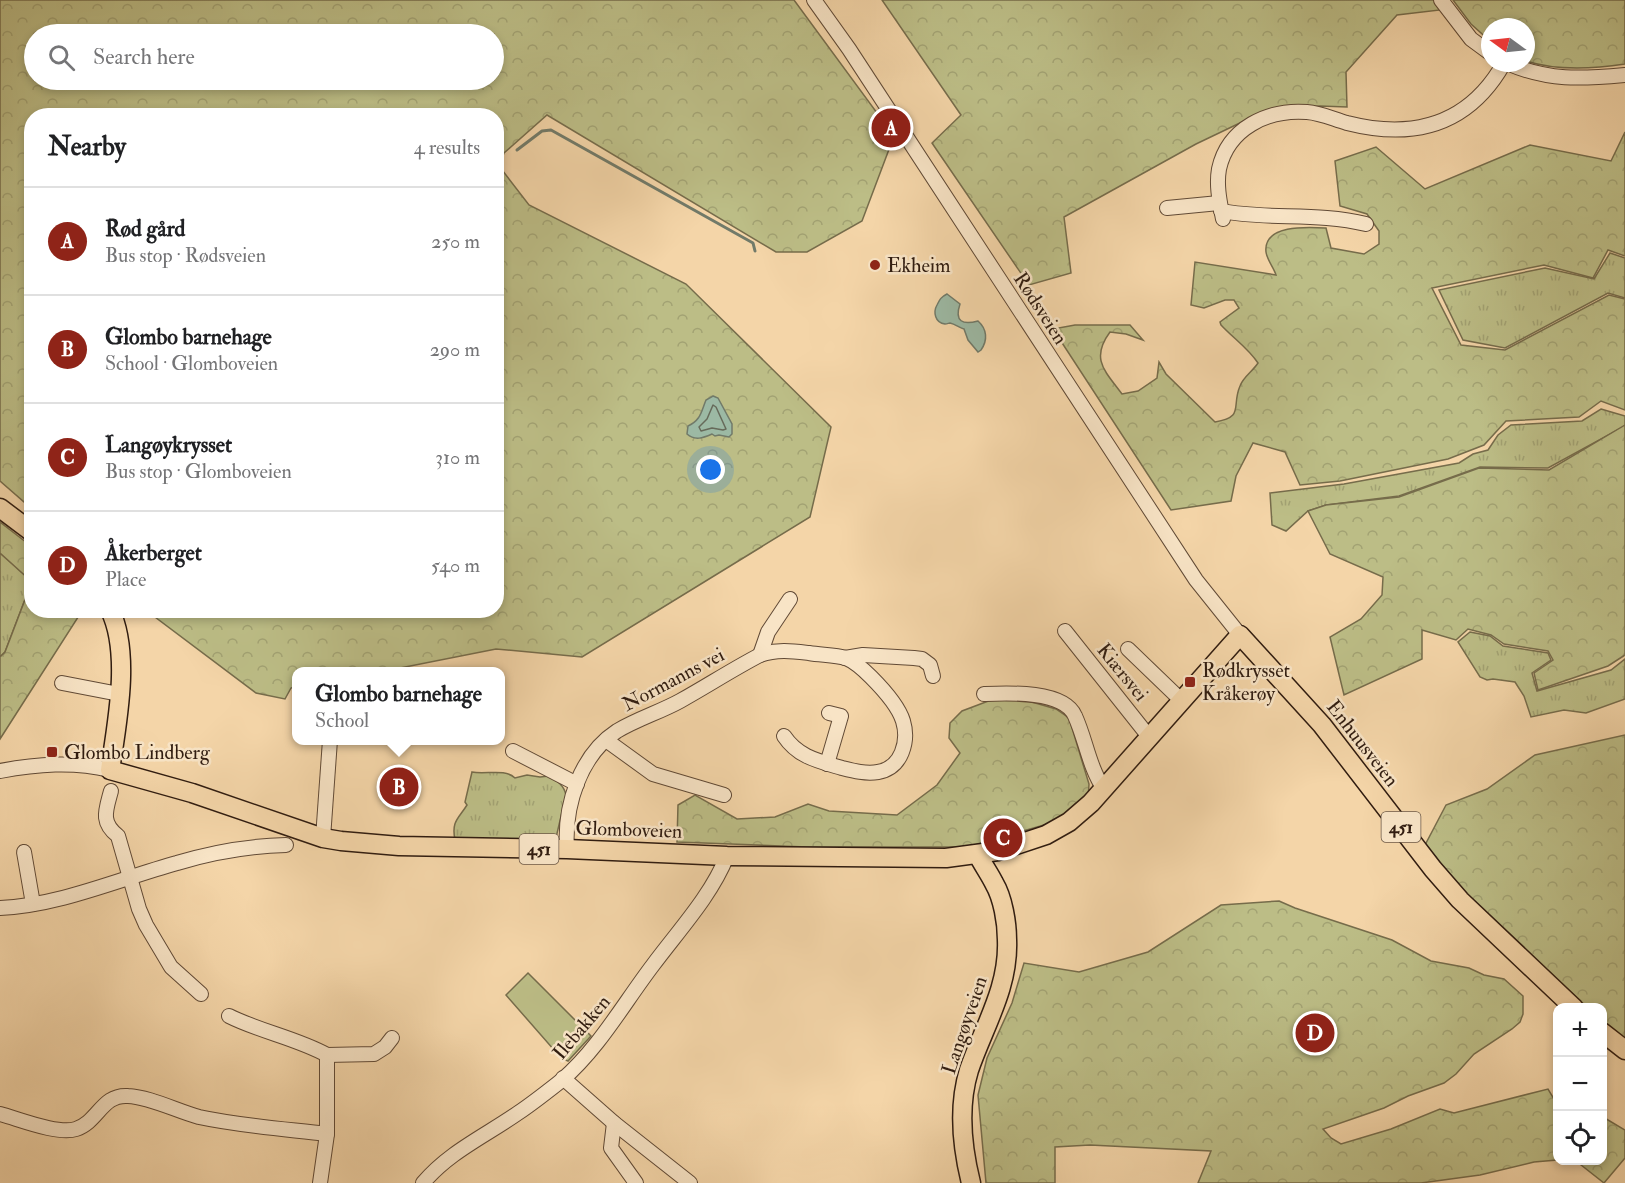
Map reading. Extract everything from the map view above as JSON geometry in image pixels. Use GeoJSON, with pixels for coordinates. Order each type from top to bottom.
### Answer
{"type":"FeatureCollection","features":[{"type":"Feature","properties":{"kind":"main road"},"geometry":{"type":"LineString","coordinates":[[0,507],[24,526]]}},
{"type":"Feature","properties":{"kind":"main road"},"geometry":{"type":"LineString","coordinates":[[110,770],[122,661],[114,618]]}},
{"type":"Feature","properties":{"kind":"main road","name":"Glomboveien"},"geometry":{"type":"LineString","coordinates":[[110,770],[192,793],[323,838],[352,843],[727,856],[912,859],[978,855],[998,851],[1058,830],[1079,815],[1240,635]]}},
{"type":"Feature","properties":{"kind":"main road","name":"Enhuusveien"},"geometry":{"type":"LineString","coordinates":[[1240,635],[1322,725],[1433,869],[1460,900],[1569,1003]]}},
{"type":"Feature","properties":{"kind":"main road","name":"Langøyveien"},"geometry":{"type":"LineString","coordinates":[[971,1183],[962,1117],[966,1085],[973,1060],[1001,992],[1007,958],[1005,921],[995,884],[998,851]]}},
{"type":"Feature","properties":{"kind":"main road","name":"Langøyveien"},"geometry":{"type":"LineString","coordinates":[[978,855],[995,884]]}},
{"type":"Feature","properties":{"kind":"main road"},"geometry":{"type":"LineString","coordinates":[[1607,1036],[1625,1050]]}},
{"type":"Feature","properties":{"kind":"street","name":"Rødsveien"},"geometry":{"type":"LineString","coordinates":[[814,0],[849,49],[1196,580],[1240,635]]}},
{"type":"Feature","properties":{"kind":"street"},"geometry":{"type":"LineString","coordinates":[[1441,0],[1471,39],[1481,46]]}},
{"type":"Feature","properties":{"kind":"street"},"geometry":{"type":"LineString","coordinates":[[1221,211],[1219,170],[1224,154],[1232,140],[1254,122],[1265,117],[1300,111],[1392,130],[1437,123],[1453,117],[1477,100],[1500,72]]}},
{"type":"Feature","properties":{"kind":"street"},"geometry":{"type":"LineString","coordinates":[[1530,72],[1541,76],[1563,78],[1625,75]]}},
{"type":"Feature","properties":{"kind":"street"},"geometry":{"type":"LineString","coordinates":[[1167,208],[1221,211],[1241,215],[1336,217],[1366,224]]}},
{"type":"Feature","properties":{"kind":"street"},"geometry":{"type":"LineString","coordinates":[[760,655],[768,632],[790,599]]}},
{"type":"Feature","properties":{"kind":"street","name":"Kiærsvei"},"geometry":{"type":"LineString","coordinates":[[1065,631],[1150,738]]}},
{"type":"Feature","properties":{"kind":"street"},"geometry":{"type":"LineString","coordinates":[[1128,649],[1182,701]]}},
{"type":"Feature","properties":{"kind":"street","name":"Normanns vei"},"geometry":{"type":"LineString","coordinates":[[567,849],[566,831],[577,784],[589,760],[606,740],[627,726],[679,701],[760,655],[773,650],[845,658],[863,655],[919,658],[930,665],[933,676]]}},
{"type":"Feature","properties":{"kind":"street","name":"Normanns vei"},"geometry":{"type":"LineString","coordinates":[[784,736],[792,749],[828,764],[858,772],[880,772],[899,758],[904,748],[905,735],[902,720],[891,700],[861,668],[845,658]]}},
{"type":"Feature","properties":{"kind":"street"},"geometry":{"type":"LineString","coordinates":[[62,683],[119,694]]}},
{"type":"Feature","properties":{"kind":"street"},"geometry":{"type":"LineString","coordinates":[[984,694],[1040,696],[1068,707],[1075,715],[1094,773],[1104,789]]}},
{"type":"Feature","properties":{"kind":"street"},"geometry":{"type":"LineString","coordinates":[[828,764],[841,716],[829,713]]}},
{"type":"Feature","properties":{"kind":"street"},"geometry":{"type":"LineString","coordinates":[[606,740],[653,774],[724,795]]}},
{"type":"Feature","properties":{"kind":"street"},"geometry":{"type":"LineString","coordinates":[[323,838],[330,745]]}},
{"type":"Feature","properties":{"kind":"street"},"geometry":{"type":"LineString","coordinates":[[513,751],[577,784]]}},
{"type":"Feature","properties":{"kind":"street","name":"Glomboveien"},"geometry":{"type":"LineString","coordinates":[[0,771],[32,765],[61,764],[92,765],[110,770]]}},
{"type":"Feature","properties":{"kind":"street"},"geometry":{"type":"LineString","coordinates":[[111,791],[105,815],[110,830],[118,836],[146,925],[171,967],[201,994]]}},
{"type":"Feature","properties":{"kind":"street"},"geometry":{"type":"LineString","coordinates":[[0,908],[69,896],[213,853],[254,846],[286,845]]}},
{"type":"Feature","properties":{"kind":"street"},"geometry":{"type":"LineString","coordinates":[[24,852],[33,904]]}},
{"type":"Feature","properties":{"kind":"street","name":"Ilebakken"},"geometry":{"type":"LineString","coordinates":[[423,1183],[444,1161],[520,1112],[563,1078],[596,1042],[711,887],[727,856]]}},
{"type":"Feature","properties":{"kind":"street"},"geometry":{"type":"LineString","coordinates":[[229,1016],[248,1026],[307,1044],[327,1055],[374,1054],[385,1047],[392,1038]]}},
{"type":"Feature","properties":{"kind":"street"},"geometry":{"type":"LineString","coordinates":[[320,1183],[327,1134],[327,1055]]}},
{"type":"Feature","properties":{"kind":"street"},"geometry":{"type":"LineString","coordinates":[[563,1078],[614,1123],[690,1183]]}},
{"type":"Feature","properties":{"kind":"street"},"geometry":{"type":"LineString","coordinates":[[0,1114],[38,1125],[69,1130],[87,1124],[111,1099],[127,1096],[197,1116],[237,1124],[327,1134]]}},
{"type":"Feature","properties":{"kind":"street"},"geometry":{"type":"LineString","coordinates":[[614,1123],[611,1148],[636,1183]]}},
{"type":"Feature","properties":{"kind":"green space"},"geometry":{"type":"Polygon","coordinates":[[[0,0],[794,0],[894,136],[862,221],[807,252],[776,252],[547,115],[504,153],[504,108],[24,108],[24,502],[0,481],[0,0]]]}},
{"type":"Feature","properties":{"kind":"green space"},"geometry":{"type":"Polygon","coordinates":[[[882,0],[1434,0],[1440,10],[1397,15],[1346,72],[1347,107],[1320,106],[1267,110],[1196,144],[1064,217],[1071,273],[1029,285],[932,143],[961,115],[882,0]]]}},
{"type":"Feature","properties":{"kind":"green space"},"geometry":{"type":"Polygon","coordinates":[[[1453,0],[1625,0],[1625,64],[1575,68],[1535,63],[1535,18],[1481,18],[1481,33],[1471,24],[1453,0]]]}},
{"type":"Feature","properties":{"kind":"green space"},"geometry":{"type":"Polygon","coordinates":[[[1625,132],[1625,256],[1608,250],[1593,278],[1544,265],[1432,288],[1461,345],[1505,350],[1609,295],[1625,299],[1625,410],[1601,401],[1579,417],[1506,421],[1484,445],[1448,459],[1340,481],[1300,485],[1285,452],[1253,443],[1236,476],[1231,501],[1171,510],[1053,329],[1075,325],[1130,325],[1143,340],[1126,334],[1110,332],[1101,350],[1102,365],[1122,394],[1138,391],[1157,378],[1159,362],[1166,374],[1215,422],[1224,420],[1234,414],[1241,383],[1258,363],[1221,325],[1220,322],[1239,308],[1234,300],[1225,300],[1204,308],[1191,305],[1195,262],[1276,275],[1266,252],[1267,243],[1279,232],[1298,228],[1326,228],[1331,248],[1364,254],[1379,244],[1379,231],[1367,214],[1340,206],[1335,161],[1376,147],[1425,189],[1530,145],[1611,161],[1625,132]]]}},
{"type":"Feature","properties":{"kind":"green space"},"geometry":{"type":"Polygon","coordinates":[[[504,172],[529,205],[686,284],[831,427],[810,517],[582,657],[496,649],[405,667],[292,667],[292,688],[285,699],[256,693],[156,618],[504,618],[504,172]]]}},
{"type":"Feature","properties":{"kind":"green space"},"geometry":{"type":"Polygon","coordinates":[[[1610,253],[1625,258],[1625,298],[1608,293],[1505,348],[1463,340],[1439,290],[1545,268],[1594,279],[1610,253]]]}},
{"type":"Feature","properties":{"kind":"green space"},"geometry":{"type":"Polygon","coordinates":[[[1601,409],[1625,416],[1625,426],[1548,468],[1480,467],[1399,496],[1326,505],[1308,511],[1286,531],[1272,525],[1270,493],[1344,484],[1459,463],[1473,454],[1488,450],[1498,435],[1511,425],[1582,421],[1601,409]]]}},
{"type":"Feature","properties":{"kind":"green space"},"geometry":{"type":"Polygon","coordinates":[[[1625,425],[1625,655],[1608,666],[1538,690],[1534,673],[1553,660],[1548,651],[1504,644],[1491,635],[1468,629],[1456,640],[1422,630],[1422,659],[1344,695],[1330,637],[1361,619],[1382,595],[1383,577],[1330,554],[1308,511],[1326,505],[1399,497],[1479,468],[1549,470],[1625,425]]]}},
{"type":"Feature","properties":{"kind":"green space"},"geometry":{"type":"Polygon","coordinates":[[[0,522],[24,541],[24,575],[0,553],[0,522]]]}},
{"type":"Feature","properties":{"kind":"green space"},"geometry":{"type":"Polygon","coordinates":[[[0,553],[24,574],[24,602],[5,652],[0,657],[0,553]]]}},
{"type":"Feature","properties":{"kind":"green space"},"geometry":{"type":"Polygon","coordinates":[[[24,602],[24,618],[78,618],[0,739],[0,657],[5,652],[24,602]]]}},
{"type":"Feature","properties":{"kind":"green space"},"geometry":{"type":"Polygon","coordinates":[[[1470,632],[1490,636],[1503,646],[1548,653],[1551,660],[1532,673],[1537,691],[1611,670],[1625,659],[1625,699],[1586,713],[1564,710],[1531,717],[1524,696],[1515,682],[1487,680],[1480,677],[1458,642],[1470,632]]]}},
{"type":"Feature","properties":{"kind":"green space"},"geometry":{"type":"Polygon","coordinates":[[[991,700],[1025,700],[1056,709],[1069,718],[1089,784],[1088,800],[1058,821],[968,847],[807,847],[677,842],[678,805],[695,795],[737,819],[775,817],[808,804],[829,811],[897,815],[937,785],[960,753],[949,738],[950,723],[962,711],[991,700]]]}},
{"type":"Feature","properties":{"kind":"green space"},"geometry":{"type":"Polygon","coordinates":[[[1625,735],[1625,1043],[1607,1026],[1607,1003],[1583,1003],[1441,871],[1424,847],[1446,805],[1487,789],[1535,755],[1625,735]]]}},
{"type":"Feature","properties":{"kind":"green space"},"geometry":{"type":"Polygon","coordinates":[[[472,772],[500,772],[515,778],[527,775],[549,776],[557,782],[566,795],[555,842],[455,840],[455,824],[467,805],[465,802],[472,772]]]}},
{"type":"Feature","properties":{"kind":"green space"},"geometry":{"type":"Polygon","coordinates":[[[1279,901],[1392,940],[1431,961],[1469,968],[1484,975],[1504,979],[1523,996],[1523,1014],[1520,1022],[1474,1054],[1456,1074],[1444,1083],[1408,1096],[1384,1108],[1323,1129],[1331,1138],[1341,1144],[1391,1129],[1440,1109],[1454,1113],[1548,1089],[1553,1097],[1553,1160],[1534,1162],[1480,1175],[1421,1183],[1198,1183],[1211,1151],[1090,1145],[1055,1147],[1055,1183],[986,1183],[978,1095],[987,1058],[1012,1003],[1024,963],[1079,972],[1148,952],[1221,905],[1279,901]]]}},
{"type":"Feature","properties":{"kind":"green space"},"geometry":{"type":"Polygon","coordinates":[[[528,973],[591,1036],[568,1061],[561,1058],[506,995],[528,973]]]}},
{"type":"Feature","properties":{"kind":"green space"},"geometry":{"type":"Polygon","coordinates":[[[1607,1119],[1625,1130],[1625,1158],[1604,1183],[1581,1165],[1607,1165],[1607,1119]]]}},
{"type":"Feature","properties":{"kind":"water"},"geometry":{"type":"Polygon","coordinates":[[[947,294],[960,304],[958,315],[961,321],[968,323],[978,321],[983,328],[986,335],[985,342],[978,352],[968,340],[964,329],[950,323],[939,322],[937,319],[936,308],[941,298],[947,294]]]}},
{"type":"Feature","properties":{"kind":"water"},"geometry":{"type":"Polygon","coordinates":[[[713,396],[718,398],[732,424],[732,434],[729,437],[712,434],[693,438],[687,434],[688,426],[698,418],[706,400],[713,396]]]}},
{"type":"Feature","properties":{"kind":"waterway"},"geometry":{"type":"LineString","coordinates":[[517,150],[542,131],[551,130],[753,243],[755,251]]}},
{"type":"Feature","properties":{"kind":"place","name":"Rød gård"},"geometry":{"type":"Point","coordinates":[891,128]}},
{"type":"Feature","properties":{"kind":"place","name":"Ekheim"},"geometry":{"type":"Point","coordinates":[875,265]}},
{"type":"Feature","properties":{"kind":"place","name":"Rødkrysset Kråkerøy"},"geometry":{"type":"Point","coordinates":[1190,682]}},
{"type":"Feature","properties":{"kind":"place","name":"Glombo Lindberg"},"geometry":{"type":"Point","coordinates":[52,752]}},
{"type":"Feature","properties":{"kind":"place","name":"Glombo barnehage"},"geometry":{"type":"Point","coordinates":[399,787]}},
{"type":"Feature","properties":{"kind":"place","name":"Langøykrysset"},"geometry":{"type":"Point","coordinates":[1003,838]}},
{"type":"Feature","properties":{"kind":"place","name":"Åkerberget"},"geometry":{"type":"Point","coordinates":[1315,1033]}}]}
